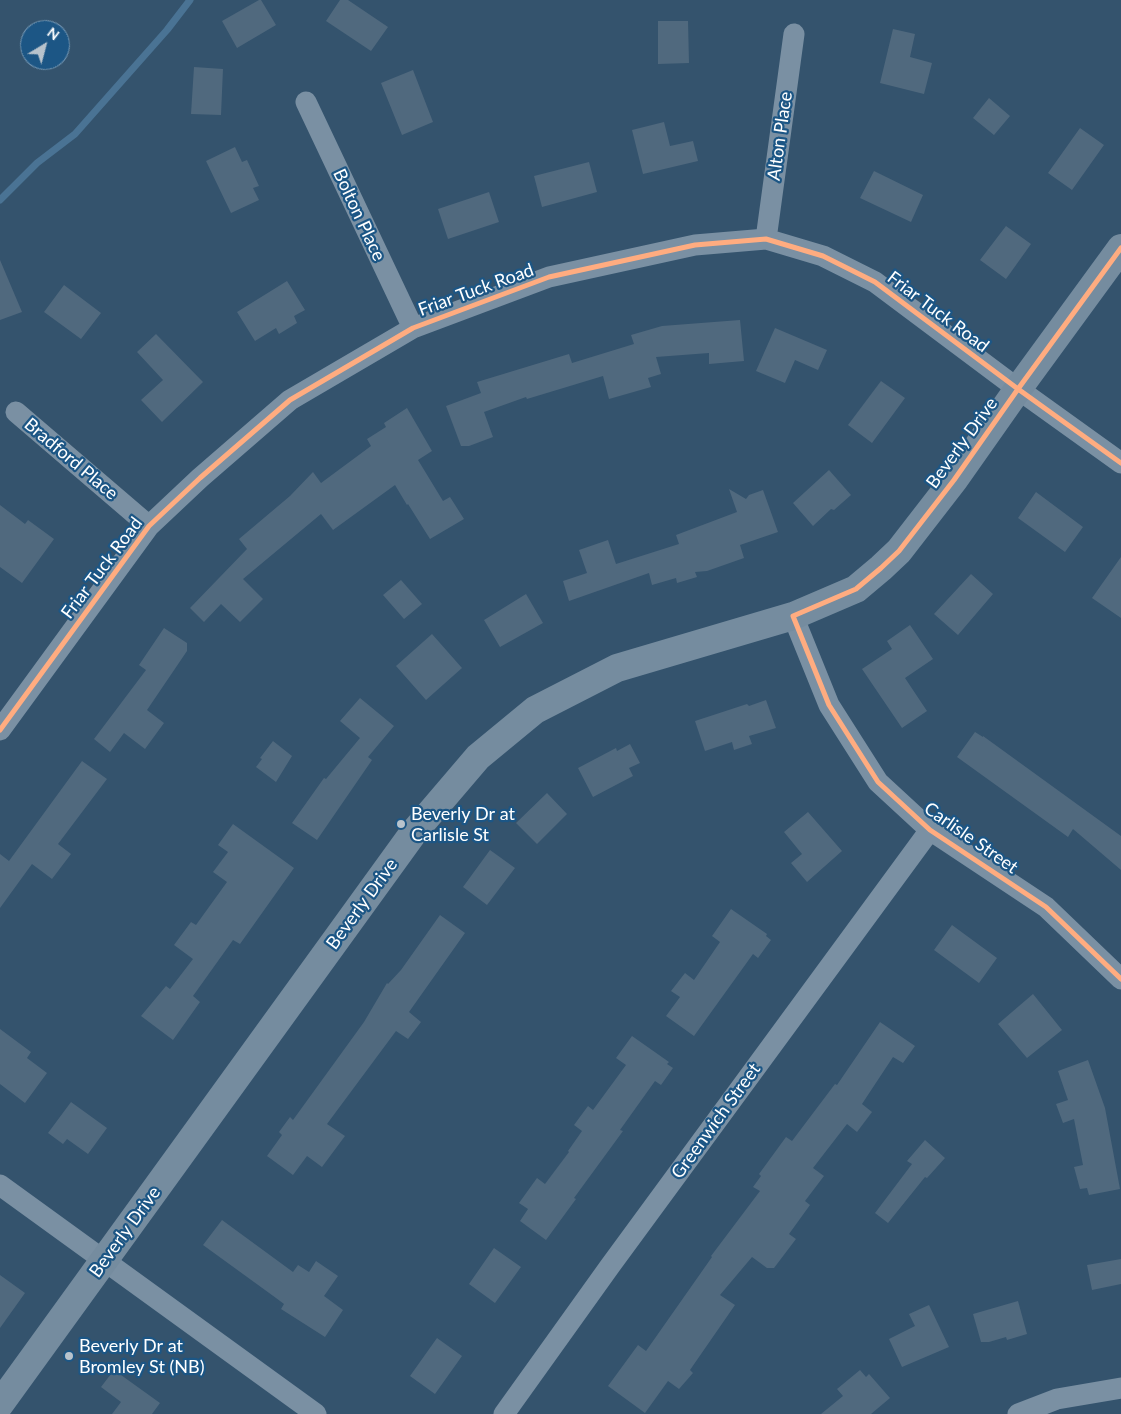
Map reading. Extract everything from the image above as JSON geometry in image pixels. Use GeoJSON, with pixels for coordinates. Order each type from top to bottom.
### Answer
{"type":"FeatureCollection","features":[{"type":"Feature","properties":{"kind":"street","name":"Alton Place"},"geometry":{"type":"LineString","coordinates":[[766,239],[794,34]]}},
{"type":"Feature","properties":{"kind":"street","name":"Bolton Place"},"geometry":{"type":"LineString","coordinates":[[306,102],[413,328]]}},
{"type":"Feature","properties":{"kind":"street","name":"Friar Tuck Road"},"geometry":{"type":"LineString","coordinates":[[0,730],[149,526],[290,400],[413,328],[549,277],[695,245],[766,239],[824,256],[875,282],[1121,463]]}},
{"type":"Feature","properties":{"kind":"street","name":"Beverly Drive"},"geometry":{"type":"LineString","coordinates":[[0,1404],[414,832],[478,757],[535,710],[617,668],[793,616],[856,589],[899,551],[954,480],[1121,248]]}},
{"type":"Feature","properties":{"kind":"street","name":"Bradford Place"},"geometry":{"type":"LineString","coordinates":[[16,412],[149,526]]}},
{"type":"Feature","properties":{"kind":"street","name":"Carlisle Street"},"geometry":{"type":"LineString","coordinates":[[793,616],[829,705],[878,782],[930,830],[1046,907],[1121,979]]}},
{"type":"Feature","properties":{"kind":"street","name":"Greenwich Street"},"geometry":{"type":"LineString","coordinates":[[504,1414],[610,1266],[930,830]]}},
{"type":"Feature","properties":{"kind":"street"},"geometry":{"type":"LineString","coordinates":[[0,1185],[316,1414]]}},
{"type":"Feature","properties":{"kind":"street"},"geometry":{"type":"LineString","coordinates":[[1018,1414],[1056,1399],[1121,1388]]}},
{"type":"Feature","properties":{"kind":"building"},"geometry":{"type":"Polygon","coordinates":[[[261,0],[276,25],[237,48],[222,21],[261,0]]]}},
{"type":"Feature","properties":{"kind":"building"},"geometry":{"type":"Polygon","coordinates":[[[340,0],[348,0],[388,27],[371,51],[326,21],[340,0]]]}},
{"type":"Feature","properties":{"kind":"building"},"geometry":{"type":"Polygon","coordinates":[[[658,21],[688,21],[689,63],[658,64],[658,21]]]}},
{"type":"Feature","properties":{"kind":"building"},"geometry":{"type":"Polygon","coordinates":[[[893,29],[915,34],[910,57],[932,63],[924,94],[880,83],[893,29]]]}},
{"type":"Feature","properties":{"kind":"building"},"geometry":{"type":"Polygon","coordinates":[[[194,67],[223,69],[221,115],[191,114],[194,67]]]}},
{"type":"Feature","properties":{"kind":"building"},"geometry":{"type":"Polygon","coordinates":[[[413,70],[433,122],[402,135],[381,83],[413,70]]]}},
{"type":"Feature","properties":{"kind":"building"},"geometry":{"type":"Polygon","coordinates":[[[989,98],[1010,116],[994,135],[973,118],[989,98]]]}},
{"type":"Feature","properties":{"kind":"building"},"geometry":{"type":"Polygon","coordinates":[[[664,122],[670,146],[693,141],[698,161],[643,174],[632,130],[664,122]]]}},
{"type":"Feature","properties":{"kind":"building"},"geometry":{"type":"Polygon","coordinates":[[[1080,128],[1104,145],[1072,190],[1048,173],[1080,128]]]}},
{"type":"Feature","properties":{"kind":"building"},"geometry":{"type":"Polygon","coordinates":[[[235,147],[242,162],[247,160],[259,186],[253,188],[259,200],[231,213],[206,161],[235,147]]]}},
{"type":"Feature","properties":{"kind":"building"},"geometry":{"type":"Polygon","coordinates":[[[589,162],[597,192],[542,207],[534,176],[589,162]]]}},
{"type":"Feature","properties":{"kind":"building"},"geometry":{"type":"Polygon","coordinates":[[[874,171],[923,195],[911,222],[860,198],[874,171]]]}},
{"type":"Feature","properties":{"kind":"building"},"geometry":{"type":"Polygon","coordinates":[[[489,192],[499,222],[448,239],[438,209],[489,192]]]}},
{"type":"Feature","properties":{"kind":"building"},"geometry":{"type":"Polygon","coordinates":[[[1006,226],[1031,244],[1006,279],[980,260],[1006,226]]]}},
{"type":"Feature","properties":{"kind":"building"},"geometry":{"type":"Polygon","coordinates":[[[0,260],[22,312],[0,320],[0,260]]]}},
{"type":"Feature","properties":{"kind":"building"},"geometry":{"type":"Polygon","coordinates":[[[287,281],[305,310],[294,316],[297,323],[279,334],[276,328],[255,341],[237,312],[287,281]]]}},
{"type":"Feature","properties":{"kind":"building"},"geometry":{"type":"Polygon","coordinates":[[[64,285],[101,313],[81,339],[44,312],[64,285]]]}},
{"type":"Feature","properties":{"kind":"building"},"geometry":{"type":"Polygon","coordinates":[[[740,320],[744,361],[709,364],[709,353],[656,357],[661,374],[648,378],[651,387],[609,399],[603,376],[527,399],[526,397],[484,412],[493,437],[469,446],[461,446],[446,406],[481,393],[477,382],[569,354],[572,363],[634,344],[631,335],[662,326],[740,320]]]}},
{"type":"Feature","properties":{"kind":"building"},"geometry":{"type":"Polygon","coordinates":[[[775,328],[827,350],[818,370],[795,360],[785,383],[756,371],[775,328]]]}},
{"type":"Feature","properties":{"kind":"building"},"geometry":{"type":"Polygon","coordinates":[[[156,334],[203,382],[162,422],[141,400],[163,380],[137,352],[156,334]]]}},
{"type":"Feature","properties":{"kind":"building"},"geometry":{"type":"Polygon","coordinates":[[[881,381],[905,398],[872,443],[848,425],[881,381]]]}},
{"type":"Feature","properties":{"kind":"building"},"geometry":{"type":"Polygon","coordinates":[[[407,408],[432,451],[418,460],[443,501],[450,497],[464,519],[430,539],[395,485],[333,530],[321,514],[243,579],[263,599],[240,622],[221,604],[204,622],[190,608],[247,549],[239,539],[290,496],[313,472],[321,483],[371,446],[367,439],[386,427],[384,423],[407,408]]]}},
{"type":"Feature","properties":{"kind":"building"},"geometry":{"type":"Polygon","coordinates":[[[829,470],[851,495],[834,510],[831,509],[813,526],[793,503],[829,470]]]}},
{"type":"Feature","properties":{"kind":"building"},"geometry":{"type":"Polygon","coordinates":[[[729,489],[746,499],[749,495],[763,490],[778,532],[740,545],[744,558],[707,571],[695,572],[697,577],[677,583],[676,578],[652,585],[649,573],[569,601],[563,581],[587,573],[579,550],[608,540],[616,564],[679,544],[676,535],[737,512],[729,489]]]}},
{"type":"Feature","properties":{"kind":"building"},"geometry":{"type":"Polygon","coordinates":[[[1036,492],[1083,527],[1065,552],[1018,518],[1036,492]]]}},
{"type":"Feature","properties":{"kind":"building"},"geometry":{"type":"Polygon","coordinates":[[[0,505],[25,524],[28,520],[54,539],[22,583],[0,567],[0,505]]]}},
{"type":"Feature","properties":{"kind":"building"},"geometry":{"type":"Polygon","coordinates":[[[1121,557],[1121,618],[1092,598],[1121,557]]]}},
{"type":"Feature","properties":{"kind":"building"},"geometry":{"type":"Polygon","coordinates":[[[971,574],[993,594],[958,635],[934,614],[971,574]]]}},
{"type":"Feature","properties":{"kind":"building"},"geometry":{"type":"Polygon","coordinates":[[[401,580],[422,604],[404,619],[383,595],[401,580]]]}},
{"type":"Feature","properties":{"kind":"building"},"geometry":{"type":"Polygon","coordinates":[[[526,594],[543,623],[500,647],[484,620],[526,594]]]}},
{"type":"Feature","properties":{"kind":"building"},"geometry":{"type":"Polygon","coordinates":[[[910,625],[933,659],[905,678],[927,711],[902,728],[862,669],[892,649],[887,641],[910,625]]]}},
{"type":"Feature","properties":{"kind":"building"},"geometry":{"type":"Polygon","coordinates":[[[164,628],[187,643],[187,651],[147,710],[164,723],[145,749],[124,733],[110,752],[94,739],[146,670],[139,665],[164,628]]]}},
{"type":"Feature","properties":{"kind":"building"},"geometry":{"type":"Polygon","coordinates":[[[432,634],[462,668],[426,700],[396,666],[432,634]]]}},
{"type":"Feature","properties":{"kind":"building"},"geometry":{"type":"Polygon","coordinates":[[[360,698],[394,726],[368,757],[372,760],[317,840],[292,823],[324,778],[326,779],[360,738],[340,721],[360,698]]]}},
{"type":"Feature","properties":{"kind":"building"},"geometry":{"type":"Polygon","coordinates":[[[766,700],[776,728],[749,736],[752,744],[734,750],[732,742],[705,751],[695,721],[747,704],[749,706],[766,700]]]}},
{"type":"Feature","properties":{"kind":"building"},"geometry":{"type":"Polygon","coordinates":[[[975,732],[1121,836],[1121,870],[1073,829],[1068,837],[957,757],[975,732]]]}},
{"type":"Feature","properties":{"kind":"building"},"geometry":{"type":"Polygon","coordinates":[[[273,741],[292,756],[276,782],[256,767],[262,759],[260,758],[273,741]]]}},
{"type":"Feature","properties":{"kind":"building"},"geometry":{"type":"Polygon","coordinates":[[[630,744],[640,763],[629,768],[633,776],[593,797],[578,768],[616,748],[617,751],[630,744]]]}},
{"type":"Feature","properties":{"kind":"building"},"geometry":{"type":"Polygon","coordinates":[[[82,761],[107,779],[58,844],[71,854],[52,879],[32,864],[0,908],[0,854],[9,861],[82,761]]]}},
{"type":"Feature","properties":{"kind":"building"},"geometry":{"type":"Polygon","coordinates":[[[547,793],[567,814],[537,844],[516,823],[547,793]]]}},
{"type":"Feature","properties":{"kind":"building"},"geometry":{"type":"Polygon","coordinates":[[[808,812],[842,851],[807,882],[791,863],[802,854],[784,832],[808,812]]]}},
{"type":"Feature","properties":{"kind":"building"},"geometry":{"type":"Polygon","coordinates":[[[233,824],[294,868],[240,944],[233,940],[193,996],[200,1002],[173,1040],[141,1016],[166,986],[170,989],[193,959],[174,945],[191,922],[196,925],[227,882],[213,872],[228,852],[218,845],[233,824]]]}},
{"type":"Feature","properties":{"kind":"building"},"geometry":{"type":"Polygon","coordinates":[[[490,850],[515,868],[487,905],[463,887],[490,850]]]}},
{"type":"Feature","properties":{"kind":"building"},"geometry":{"type":"Polygon","coordinates":[[[731,909],[767,934],[766,936],[771,940],[758,958],[753,954],[694,1036],[666,1016],[680,997],[671,991],[685,973],[694,980],[720,942],[712,936],[731,909]]]}},
{"type":"Feature","properties":{"kind":"building"},"geometry":{"type":"Polygon","coordinates":[[[440,915],[465,933],[409,1012],[421,1022],[408,1039],[396,1031],[327,1124],[345,1136],[322,1167],[307,1156],[293,1175],[267,1156],[282,1135],[279,1132],[290,1117],[293,1120],[364,1022],[387,983],[401,970],[440,915]]]}},
{"type":"Feature","properties":{"kind":"building"},"geometry":{"type":"Polygon","coordinates":[[[952,925],[997,958],[979,983],[934,950],[952,925]]]}},
{"type":"Feature","properties":{"kind":"building"},"geometry":{"type":"Polygon","coordinates":[[[1033,994],[1062,1030],[1027,1058],[998,1024],[1033,994]]]}},
{"type":"Feature","properties":{"kind":"building"},"geometry":{"type":"Polygon","coordinates":[[[880,1022],[915,1046],[903,1063],[893,1057],[862,1104],[872,1112],[857,1132],[847,1124],[813,1168],[824,1176],[805,1201],[810,1205],[789,1234],[796,1239],[774,1268],[767,1268],[752,1257],[720,1295],[735,1305],[690,1370],[693,1373],[679,1389],[668,1381],[645,1413],[608,1386],[638,1345],[646,1351],[711,1256],[760,1191],[753,1187],[761,1176],[759,1174],[786,1137],[792,1141],[835,1084],[837,1085],[880,1022]]]}},
{"type":"Feature","properties":{"kind":"building"},"geometry":{"type":"Polygon","coordinates":[[[0,1029],[31,1052],[27,1058],[47,1073],[25,1103],[0,1084],[0,1029]]]}},
{"type":"Feature","properties":{"kind":"building"},"geometry":{"type":"Polygon","coordinates":[[[632,1036],[669,1062],[667,1064],[673,1068],[661,1085],[655,1081],[620,1130],[623,1131],[546,1240],[520,1221],[528,1209],[519,1203],[537,1178],[545,1184],[569,1152],[582,1131],[574,1125],[588,1106],[593,1110],[626,1065],[616,1058],[632,1036]]]}},
{"type":"Feature","properties":{"kind":"building"},"geometry":{"type":"Polygon","coordinates":[[[1088,1060],[1105,1108],[1120,1189],[1089,1195],[1087,1188],[1080,1189],[1074,1167],[1083,1165],[1074,1119],[1063,1123],[1056,1104],[1068,1100],[1058,1071],[1088,1060]]]}},
{"type":"Feature","properties":{"kind":"building"},"geometry":{"type":"Polygon","coordinates":[[[71,1102],[107,1128],[88,1154],[67,1139],[63,1144],[48,1133],[71,1102]]]}},
{"type":"Feature","properties":{"kind":"building"},"geometry":{"type":"Polygon","coordinates":[[[925,1140],[945,1158],[927,1178],[925,1177],[888,1223],[875,1213],[912,1164],[907,1161],[925,1140]]]}},
{"type":"Feature","properties":{"kind":"building"},"geometry":{"type":"Polygon","coordinates":[[[222,1220],[293,1272],[298,1265],[309,1272],[316,1261],[338,1276],[324,1296],[343,1310],[325,1337],[281,1309],[284,1304],[203,1245],[222,1220]]]}},
{"type":"Feature","properties":{"kind":"building"},"geometry":{"type":"Polygon","coordinates":[[[494,1248],[521,1267],[495,1303],[469,1284],[494,1248]]]}},
{"type":"Feature","properties":{"kind":"building"},"geometry":{"type":"Polygon","coordinates":[[[1121,1259],[1121,1284],[1092,1290],[1087,1265],[1121,1259]]]}},
{"type":"Feature","properties":{"kind":"building"},"geometry":{"type":"Polygon","coordinates":[[[0,1275],[25,1293],[0,1328],[0,1275]]]}},
{"type":"Feature","properties":{"kind":"building"},"geometry":{"type":"Polygon","coordinates":[[[1018,1301],[1027,1334],[1007,1340],[1006,1337],[989,1342],[981,1342],[973,1314],[1018,1301]]]}},
{"type":"Feature","properties":{"kind":"building"},"geometry":{"type":"Polygon","coordinates":[[[929,1305],[949,1347],[902,1367],[889,1339],[915,1326],[909,1314],[929,1305]]]}},
{"type":"Feature","properties":{"kind":"building"},"geometry":{"type":"Polygon","coordinates":[[[437,1338],[462,1356],[435,1394],[410,1376],[437,1338]]]}},
{"type":"Feature","properties":{"kind":"building"},"geometry":{"type":"Polygon","coordinates":[[[114,1370],[160,1403],[152,1414],[112,1414],[121,1402],[101,1387],[114,1370]]]}},
{"type":"Feature","properties":{"kind":"building"},"geometry":{"type":"Polygon","coordinates":[[[860,1370],[866,1377],[869,1374],[890,1398],[871,1414],[821,1414],[843,1396],[837,1389],[860,1370]]]}},
{"type":"Feature","properties":{"kind":"waterway"},"geometry":{"type":"LineString","coordinates":[[0,200],[37,163],[75,134],[167,30],[190,0]]}},
{"type":"Feature","properties":{"kind":"cycle path"},"geometry":{"type":"LineString","coordinates":[[0,730],[149,526],[200,478],[290,400],[413,328],[549,277],[695,245],[766,239],[823,256],[875,282],[1121,463]]}},
{"type":"Feature","properties":{"kind":"cycle path"},"geometry":{"type":"LineString","coordinates":[[1121,248],[954,480],[899,551],[856,589],[793,616],[829,705],[878,782],[930,830],[1046,907],[1121,979]]}},
{"type":"Feature","properties":{"kind":"place","name":"Beverly Dr at Carlisle St"},"geometry":{"type":"Point","coordinates":[401,824]}},
{"type":"Feature","properties":{"kind":"place","name":"Beverly Dr at Bromley St (NB)"},"geometry":{"type":"Point","coordinates":[69,1356]}}]}
